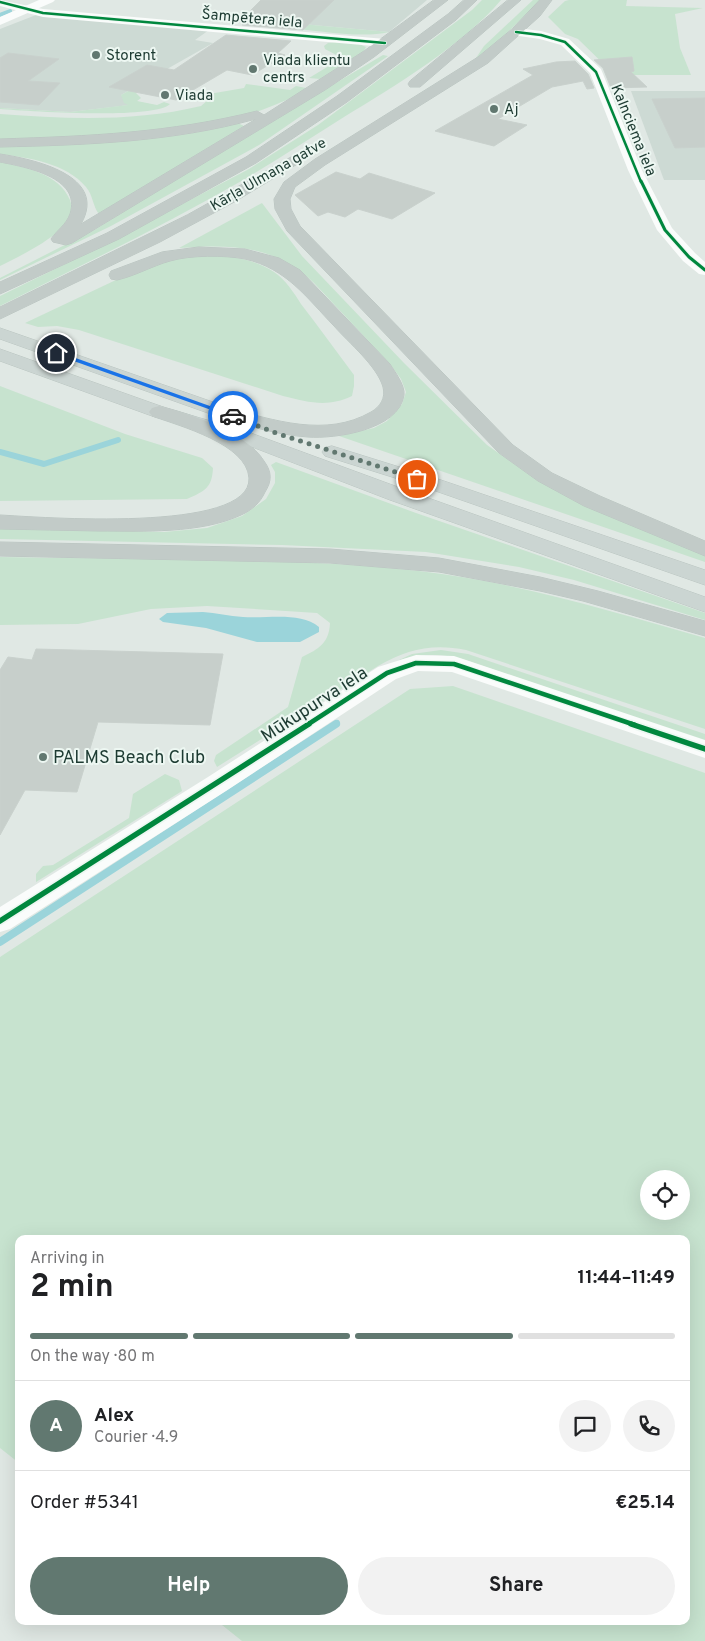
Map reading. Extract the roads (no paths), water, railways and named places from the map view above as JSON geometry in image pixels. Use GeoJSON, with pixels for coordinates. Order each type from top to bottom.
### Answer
{"type":"FeatureCollection","features":[{"type":"Feature","properties":{"kind":"highway"},"geometry":{"type":"LineString","coordinates":[[0,273],[110,215],[307,95],[346,70],[442,0]]}},
{"type":"Feature","properties":{"kind":"highway","name":"Kārļa Ulmaņa gatve"},"geometry":{"type":"LineString","coordinates":[[0,289],[113,236],[251,160],[335,104],[471,0]]}},
{"type":"Feature","properties":{"kind":"highway"},"geometry":{"type":"LineString","coordinates":[[0,332],[116,275],[209,226],[318,154],[483,60],[516,32],[546,0]]}},
{"type":"Feature","properties":{"kind":"highway"},"geometry":{"type":"LineString","coordinates":[[440,86],[502,27],[511,4]]}},
{"type":"Feature","properties":{"kind":"highway"},"geometry":{"type":"LineString","coordinates":[[399,94],[423,78],[511,4]]}},
{"type":"Feature","properties":{"kind":"highway"},"geometry":{"type":"LineString","coordinates":[[346,70],[430,33]]}},
{"type":"Feature","properties":{"kind":"highway"},"geometry":{"type":"LineString","coordinates":[[0,143],[125,139],[182,132],[250,117],[307,95]]}},
{"type":"Feature","properties":{"kind":"highway"},"geometry":{"type":"LineString","coordinates":[[318,154],[289,185],[282,199],[282,209],[288,220],[293,228],[482,425],[506,448],[545,477],[592,501],[705,549]]}},
{"type":"Feature","properties":{"kind":"highway","name":"Kārļa Ulmaņa gatve"},"geometry":{"type":"LineString","coordinates":[[0,314],[142,245],[266,178],[318,154]]}},
{"type":"Feature","properties":{"kind":"highway"},"geometry":{"type":"LineString","coordinates":[[0,158],[32,164],[54,173],[69,183],[78,198],[80,210],[73,227],[36,254]]}},
{"type":"Feature","properties":{"kind":"highway"},"geometry":{"type":"LineString","coordinates":[[116,275],[168,256],[199,252],[246,254],[273,262],[294,274],[383,368],[393,387],[394,397],[382,415],[366,423],[340,429],[309,431],[290,429],[228,414]]}},
{"type":"Feature","properties":{"kind":"highway"},"geometry":{"type":"LineString","coordinates":[[0,522],[145,525],[180,523],[207,519],[225,513],[253,498],[259,488],[261,477],[260,468],[252,456],[224,437],[159,412]]}},
{"type":"Feature","properties":{"kind":"highway"},"geometry":{"type":"LineString","coordinates":[[0,550],[330,556],[439,565],[556,588],[705,629]]}},
{"type":"Feature","properties":{"kind":"main road"},"geometry":{"type":"LineString","coordinates":[[0,332],[273,432],[434,484],[705,578]]}},
{"type":"Feature","properties":{"kind":"main road"},"geometry":{"type":"LineString","coordinates":[[7,358],[159,412],[241,436],[398,495],[705,604]]}},
{"type":"Feature","properties":{"kind":"street"},"geometry":{"type":"LineString","coordinates":[[0,21],[49,0]]}},
{"type":"Feature","properties":{"kind":"street","name":"Šampētera iela"},"geometry":{"type":"LineString","coordinates":[[0,2],[43,13],[384,43]]}},
{"type":"Feature","properties":{"kind":"street","name":"Kalnciema iela"},"geometry":{"type":"LineString","coordinates":[[516,32],[541,35],[565,42],[596,72],[635,170],[665,230],[705,270]]}},
{"type":"Feature","properties":{"kind":"street","name":"Mūkupurva iela"},"geometry":{"type":"LineString","coordinates":[[0,921],[388,673],[416,664],[454,664],[705,749]]}},
{"type":"Feature","properties":{"kind":"water"},"geometry":{"type":"Polygon","coordinates":[[[203,612],[243,617],[293,617],[311,622],[319,627],[319,632],[300,642],[257,642],[206,628],[163,622],[159,619],[167,613],[203,612]]]}},
{"type":"Feature","properties":{"kind":"waterway"},"geometry":{"type":"LineString","coordinates":[[0,15],[10,11]]}},
{"type":"Feature","properties":{"kind":"waterway"},"geometry":{"type":"LineString","coordinates":[[0,452],[44,464],[118,440]]}},
{"type":"Feature","properties":{"kind":"waterway"},"geometry":{"type":"LineString","coordinates":[[0,942],[336,724]]}},
{"type":"Feature","properties":{"kind":"place","name":"Storent"},"geometry":{"type":"Point","coordinates":[96,55]}},
{"type":"Feature","properties":{"kind":"place","name":"Viada klientu centrs"},"geometry":{"type":"Point","coordinates":[253,69]}},
{"type":"Feature","properties":{"kind":"place","name":"Viada"},"geometry":{"type":"Point","coordinates":[165,95]}},
{"type":"Feature","properties":{"kind":"place","name":"Aj"},"geometry":{"type":"Point","coordinates":[494,109]}},
{"type":"Feature","properties":{"kind":"place","name":"PALMS Beach Club"},"geometry":{"type":"Point","coordinates":[43,757]}}]}
